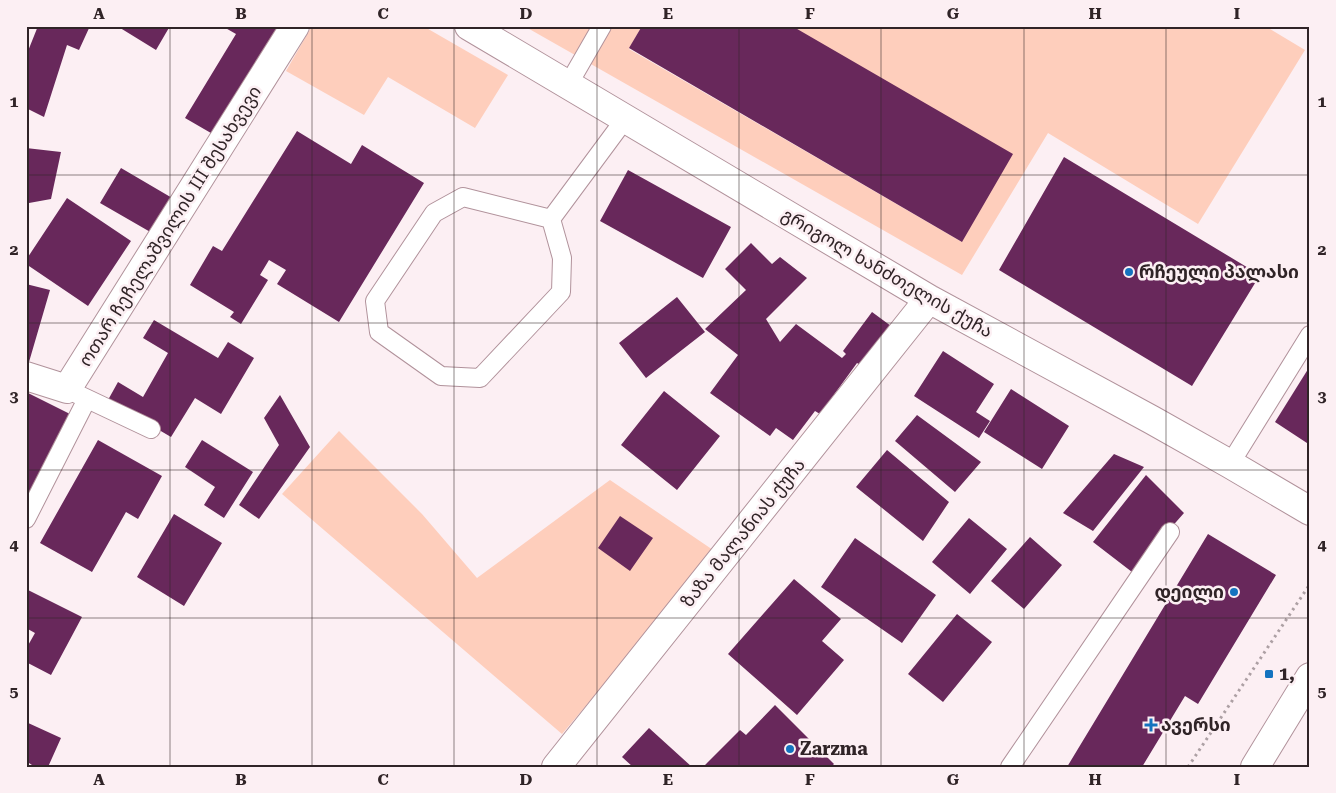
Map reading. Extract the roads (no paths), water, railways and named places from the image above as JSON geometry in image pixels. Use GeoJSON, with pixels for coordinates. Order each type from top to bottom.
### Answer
{"type":"FeatureCollection","features":[{"type":"Feature","properties":{"kind":"street","name":"ოთარ ჩეჩელაშვილის III შესახვევი"},"geometry":{"type":"LineString","coordinates":[[77,394],[295,26]]}},
{"type":"Feature","properties":{"kind":"street","name":"გრიგოლ ხანძთელის ქუჩა"},"geometry":{"type":"LineString","coordinates":[[469,26],[929,300],[1230,464],[1310,511]]}},
{"type":"Feature","properties":{"kind":"street","name":"ზაზა მალანიას ქუჩა"},"geometry":{"type":"LineString","coordinates":[[556,767],[929,300]]}},
{"type":"Feature","properties":{"kind":"street"},"geometry":{"type":"LineString","coordinates":[[26,376],[77,394]]}},
{"type":"Feature","properties":{"kind":"street"},"geometry":{"type":"LineString","coordinates":[[1255,767],[1310,677]]}},
{"type":"Feature","properties":{"kind":"lane"},"geometry":{"type":"LineString","coordinates":[[568,85],[602,26]]}},
{"type":"Feature","properties":{"kind":"lane"},"geometry":{"type":"LineString","coordinates":[[551,219],[624,119]]}},
{"type":"Feature","properties":{"kind":"lane"},"geometry":{"type":"LineString","coordinates":[[463,196],[551,219],[562,258],[561,292],[480,378],[440,376],[379,332],[375,301],[434,213],[463,196]]}},
{"type":"Feature","properties":{"kind":"lane"},"geometry":{"type":"LineString","coordinates":[[1230,464],[1310,335]]}},
{"type":"Feature","properties":{"kind":"lane"},"geometry":{"type":"LineString","coordinates":[[26,519],[77,394],[151,429]]}},
{"type":"Feature","properties":{"kind":"lane"},"geometry":{"type":"LineString","coordinates":[[1010,767],[1170,532]]}},
{"type":"Feature","properties":{"kind":"place","name":"რჩეული პალასი"},"geometry":{"type":"Point","coordinates":[1129,272]}},
{"type":"Feature","properties":{"kind":"place","name":"დეილი"},"geometry":{"type":"Point","coordinates":[1234,592]}},
{"type":"Feature","properties":{"kind":"place","name":"1,"},"geometry":{"type":"Point","coordinates":[1269,674]}},
{"type":"Feature","properties":{"kind":"place","name":"ავერსი"},"geometry":{"type":"Point","coordinates":[1151,725]}},
{"type":"Feature","properties":{"kind":"place","name":"Zarzma"},"geometry":{"type":"Point","coordinates":[790,749]}}]}
